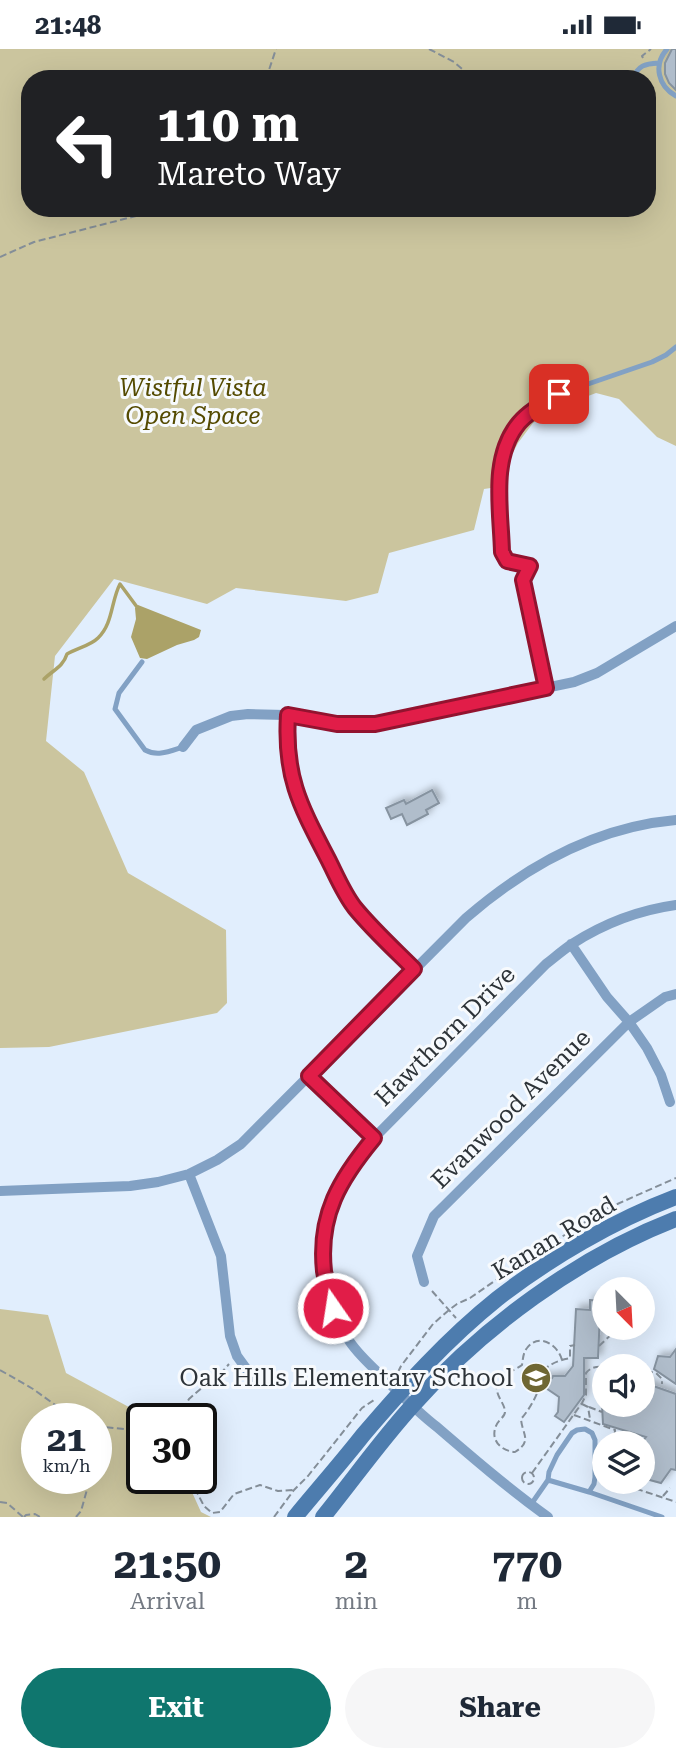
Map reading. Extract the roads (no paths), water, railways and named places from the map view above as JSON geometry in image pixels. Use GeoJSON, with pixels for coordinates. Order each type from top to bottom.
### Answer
{"type":"FeatureCollection","features":[{"type":"Feature","properties":{"kind":"main road","name":"Kanan Road"},"geometry":{"type":"LineString","coordinates":[[295,1517],[399,1393],[495,1300],[575,1246],[676,1197]]}},
{"type":"Feature","properties":{"kind":"main road","name":"Kanan Road"},"geometry":{"type":"LineString","coordinates":[[323,1517],[412,1406],[502,1321],[583,1266],[624,1242],[676,1219]]}},
{"type":"Feature","properties":{"kind":"street"},"geometry":{"type":"LineString","coordinates":[[530,566],[523,580],[546,688]]}},
{"type":"Feature","properties":{"kind":"street"},"geometry":{"type":"LineString","coordinates":[[183,747],[196,730],[231,716],[288,715],[337,724],[375,724],[574,682],[597,673],[676,626]]}},
{"type":"Feature","properties":{"kind":"street"},"geometry":{"type":"LineString","coordinates":[[288,715],[286,739],[289,766],[303,811],[353,905],[369,925],[414,969]]}},
{"type":"Feature","properties":{"kind":"street"},"geometry":{"type":"LineString","coordinates":[[0,1191],[130,1186],[189,1174],[217,1160],[241,1144],[414,969],[494,893],[533,867],[572,847],[620,831],[676,820]]}},
{"type":"Feature","properties":{"kind":"street","name":"Hawthorn Drive"},"geometry":{"type":"LineString","coordinates":[[548,1517],[492,1475],[366,1363],[350,1342],[333,1308],[324,1273],[325,1233],[334,1198],[352,1164],[374,1138],[546,964],[571,944],[615,922],[660,907],[676,905]]}},
{"type":"Feature","properties":{"kind":"street"},"geometry":{"type":"LineString","coordinates":[[571,944],[607,997],[647,1048],[661,1075],[670,1102]]}},
{"type":"Feature","properties":{"kind":"street","name":"Evanwood Avenue"},"geometry":{"type":"LineString","coordinates":[[424,1282],[417,1256],[434,1216],[629,1022],[665,997],[676,994]]}},
{"type":"Feature","properties":{"kind":"street"},"geometry":{"type":"LineString","coordinates":[[309,1076],[374,1138]]}},
{"type":"Feature","properties":{"kind":"street"},"geometry":{"type":"LineString","coordinates":[[189,1174],[221,1256],[228,1320],[237,1356],[254,1378]]}},
{"type":"Feature","properties":{"kind":"lane"},"geometry":{"type":"LineString","coordinates":[[667,49],[659,63],[658,72],[666,89],[676,96]]}},
{"type":"Feature","properties":{"kind":"lane"},"geometry":{"type":"LineString","coordinates":[[638,70],[644,64],[659,63]]}},
{"type":"Feature","properties":{"kind":"lane"},"geometry":{"type":"LineString","coordinates":[[530,566],[507,561],[502,552],[499,473],[511,435],[520,421],[559,394],[652,362],[676,347]]}},
{"type":"Feature","properties":{"kind":"lane"},"geometry":{"type":"LineString","coordinates":[[142,662],[119,693],[115,709],[149,753],[159,754],[183,747]]}},
{"type":"Feature","properties":{"kind":"lane"},"geometry":{"type":"LineString","coordinates":[[531,1505],[548,1481],[549,1472],[572,1433],[577,1430],[585,1429],[592,1433],[595,1440],[595,1477],[589,1492]]}},
{"type":"Feature","properties":{"kind":"lane"},"geometry":{"type":"LineString","coordinates":[[548,1481],[662,1517]]}},
{"type":"Feature","properties":{"kind":"waterway"},"geometry":{"type":"LineString","coordinates":[[44,679],[60,665],[67,654],[91,643],[103,632],[120,584],[137,607]]}},
{"type":"Feature","properties":{"kind":"place","name":"Oak Hills Elementary School"},"geometry":{"type":"Point","coordinates":[536,1378]}},
{"type":"Feature","properties":{"kind":"park label","name":"Wistful Vista Open Space"},"geometry":{"type":"Point","coordinates":[193,402]}}]}
